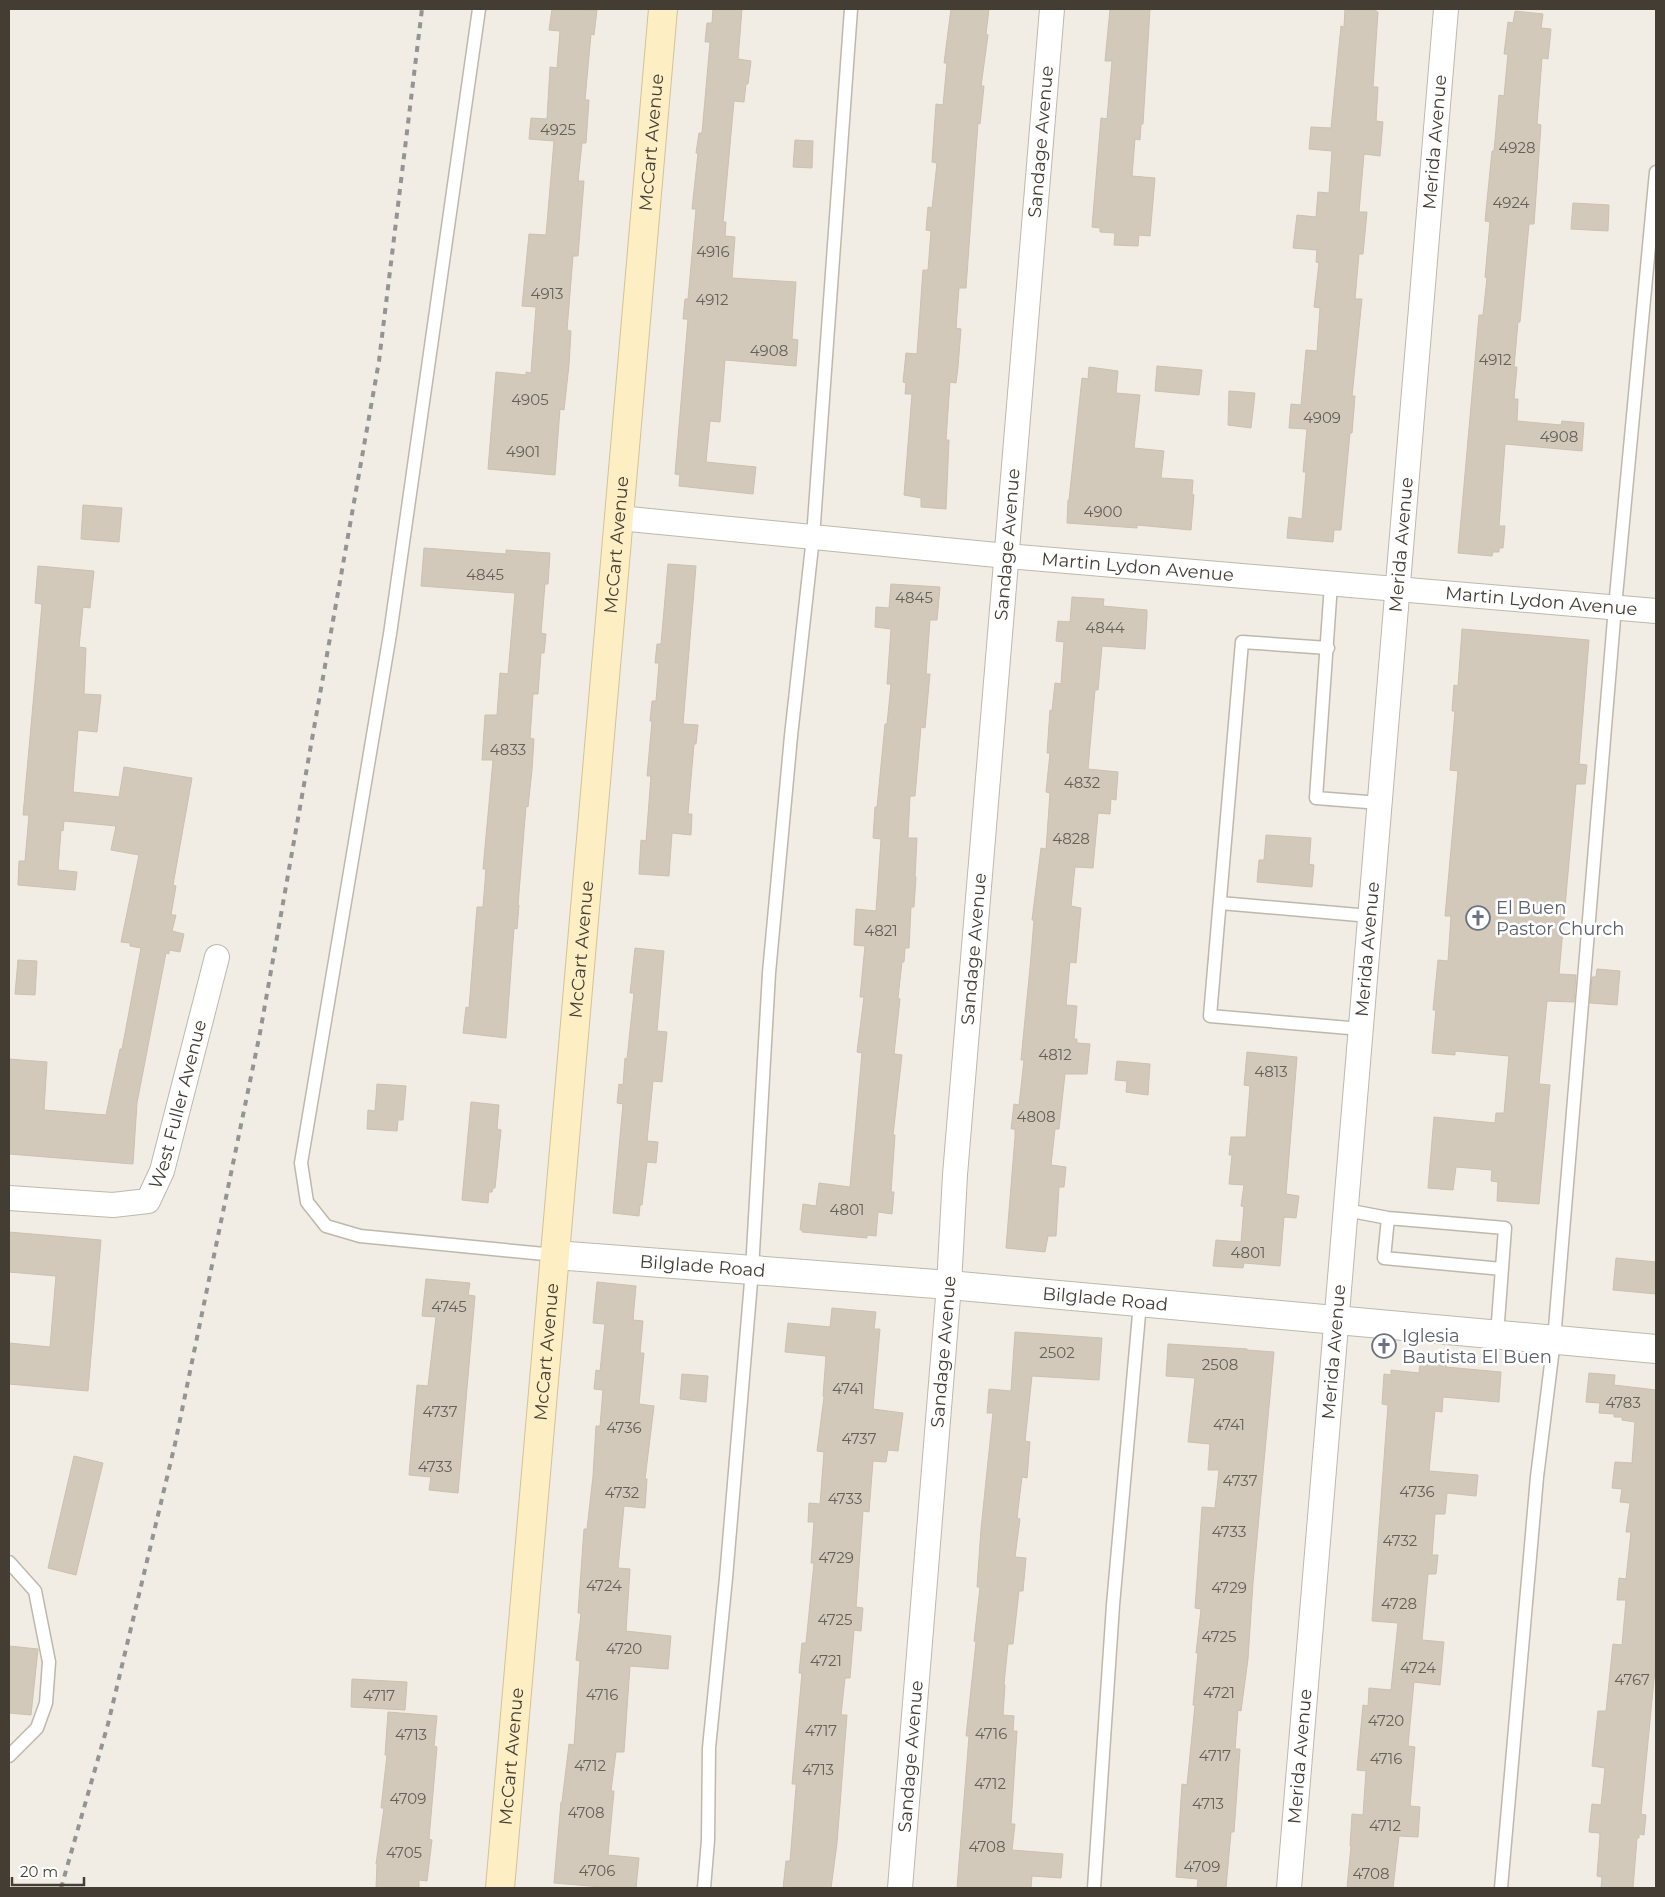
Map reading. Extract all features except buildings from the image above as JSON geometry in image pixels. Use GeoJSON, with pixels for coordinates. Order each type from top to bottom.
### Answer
{"type":"FeatureCollection","features":[{"type":"Feature","properties":{"kind":"main road","name":"McCart Avenue"},"geometry":{"type":"LineString","coordinates":[[500,1888],[663,9]]}},
{"type":"Feature","properties":{"kind":"street","name":"Sandage Avenue"},"geometry":{"type":"LineString","coordinates":[[900,1888],[955,1175],[1052,9]]}},
{"type":"Feature","properties":{"kind":"street","name":"Merida Avenue"},"geometry":{"type":"LineString","coordinates":[[1289,1888],[1446,9]]}},
{"type":"Feature","properties":{"kind":"street","name":"Martin Lydon Avenue"},"geometry":{"type":"LineString","coordinates":[[619,518],[1008,556],[1656,611]]}},
{"type":"Feature","properties":{"kind":"street","name":"West Fuller Avenue"},"geometry":{"type":"LineString","coordinates":[[9,1198],[112,1205],[148,1201],[162,1171],[217,958]]}},
{"type":"Feature","properties":{"kind":"street","name":"Bilglade Road"},"geometry":{"type":"LineString","coordinates":[[555,1255],[948,1285],[1656,1349]]}},
{"type":"Feature","properties":{"kind":"lane"},"geometry":{"type":"LineString","coordinates":[[479,9],[390,634],[301,1163],[307,1202],[326,1226],[360,1236],[555,1255]]}},
{"type":"Feature","properties":{"kind":"lane"},"geometry":{"type":"LineString","coordinates":[[704,1888],[708,1840],[709,1748],[726,1578],[752,1270],[769,973],[812,537],[851,9]]}},
{"type":"Feature","properties":{"kind":"lane"},"geometry":{"type":"LineString","coordinates":[[1501,1888],[1537,1477],[1554,1340],[1615,607],[1656,172]]}},
{"type":"Feature","properties":{"kind":"lane"},"geometry":{"type":"LineString","coordinates":[[1332,584],[1316,798],[1380,803]]}},
{"type":"Feature","properties":{"kind":"lane"},"geometry":{"type":"LineString","coordinates":[[1328,648],[1242,642],[1210,1016],[1361,1029]]}},
{"type":"Feature","properties":{"kind":"lane"},"geometry":{"type":"LineString","coordinates":[[1220,903],[1370,916]]}},
{"type":"Feature","properties":{"kind":"lane"},"geometry":{"type":"LineString","coordinates":[[1346,1210],[1388,1218],[1505,1228],[1497,1335]]}},
{"type":"Feature","properties":{"kind":"lane"},"geometry":{"type":"LineString","coordinates":[[1388,1218],[1384,1258],[1502,1269]]}},
{"type":"Feature","properties":{"kind":"lane"},"geometry":{"type":"LineString","coordinates":[[1094,1888],[1114,1595],[1140,1303]]}},
{"type":"Feature","properties":{"kind":"lane"},"geometry":{"type":"LineString","coordinates":[[9,1562],[35,1591],[49,1662],[46,1703],[37,1728],[9,1756]]}},
{"type":"Feature","properties":{"kind":"railway"},"geometry":{"type":"LineString","coordinates":[[61,1888],[108,1724],[175,1444],[260,1033],[379,361],[422,9]]}},
{"type":"Feature","properties":{"kind":"place","name":"El Buen Pastor Church"},"geometry":{"type":"Point","coordinates":[1478,918]}},
{"type":"Feature","properties":{"kind":"place","name":"Iglesia Bautista El Buen"},"geometry":{"type":"Point","coordinates":[1384,1346]}}]}
